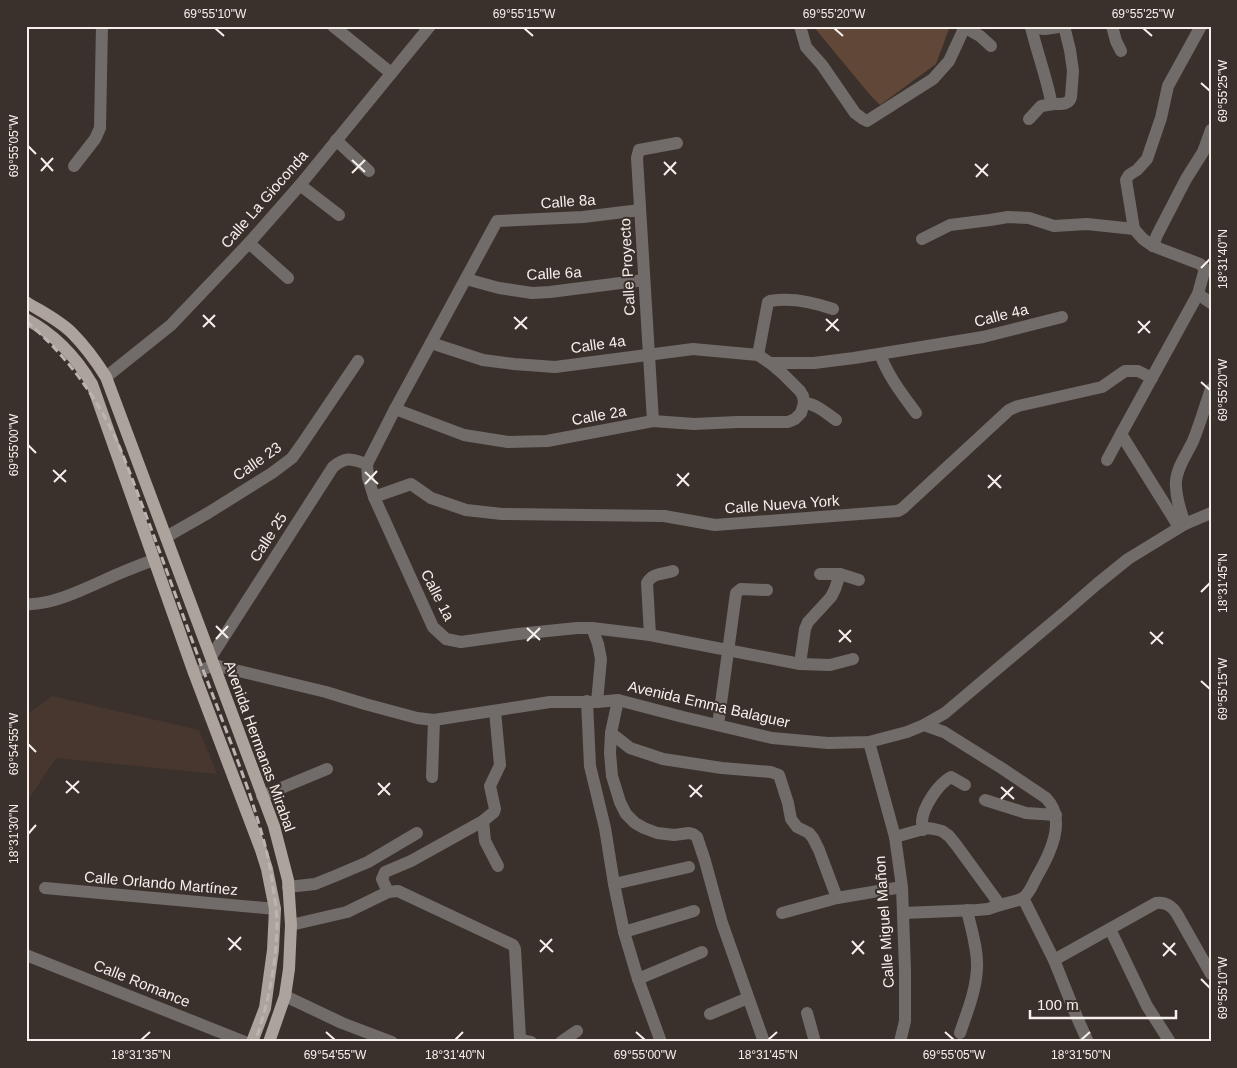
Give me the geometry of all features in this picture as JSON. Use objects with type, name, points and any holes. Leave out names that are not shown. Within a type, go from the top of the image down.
[{"type":"main road","name":"Avenida Hermanas Mirabal","points":[[26,302],[71,332],[92,355],[106,377],[274,826],[288,880],[291,925],[289,969],[285,996],[269,1042]]},
{"type":"main road","points":[[26,319],[51,335],[65,348],[92,384],[194,672],[257,837],[267,869],[275,909],[273,950],[264,1008],[252,1042]]},
{"type":"street","points":[[74,166],[95,139],[100,128],[102,26]]},
{"type":"street","points":[[333,26],[391,73]]},
{"type":"street","points":[[800,26],[806,47],[822,65],[855,113],[867,121],[933,79],[949,61],[964,27],[980,36],[991,46]]},
{"type":"street","points":[[1030,119],[1041,106],[1067,104],[1071,97],[1073,71],[1070,50],[1063,26],[1050,29],[1031,27],[1051,100],[1054,104]]},
{"type":"street","points":[[1112,26],[1121,51]]},
{"type":"street","points":[[1107,460],[1198,294],[1204,272],[1204,268],[1200,264],[1153,246],[1143,240],[1134,229],[1126,180],[1147,159],[1161,118],[1168,86],[1201,26]]},
{"type":"street","name":"Calle La Gioconda","points":[[106,377],[171,325],[249,243],[300,185],[425,28]]},
{"type":"street","points":[[1153,246],[1186,179],[1207,157],[1211,130]]},
{"type":"street","points":[[336,140],[369,171]]},
{"type":"street","name":"Calle Proyecto","points":[[653,422],[637,153],[639,150],[677,143]]},
{"type":"street","points":[[300,185],[339,215]]},
{"type":"street","name":"Calle 8a","points":[[466,279],[497,221],[583,217],[640,210]]},
{"type":"street","points":[[922,239],[950,225],[1008,217],[1029,218],[1054,226],[1087,224],[1134,229]]},
{"type":"street","points":[[249,243],[288,278]]},
{"type":"street","points":[[367,464],[466,279]]},
{"type":"street","name":"Calle 6a","points":[[466,279],[499,288],[532,293],[644,280]]},
{"type":"street","points":[[1198,294],[1211,303]]},
{"type":"street","points":[[758,355],[768,302],[790,300],[813,302],[833,309]]},
{"type":"street","name":"Calle 4a","points":[[770,363],[814,363],[880,354],[984,337],[1062,317]]},
{"type":"street","name":"Calle 4a","points":[[431,343],[483,360],[555,366],[693,349],[758,355],[770,363],[800,391],[804,403]]},
{"type":"street","points":[[880,354],[891,378],[916,413]]},
{"type":"street","name":"Calle 23","points":[[166,536],[216,508],[272,473],[292,458],[358,361]]},
{"type":"street","name":"Calle Nueva York","points":[[374,497],[411,484],[431,498],[466,510],[502,514],[664,516],[715,525],[898,511],[1008,410],[1018,406],[1102,387],[1125,372],[1138,371],[1152,378]]},
{"type":"street","points":[[1182,525],[1176,480],[1211,389]]},
{"type":"street","points":[[804,403],[822,409],[836,420]]},
{"type":"street","name":"Calle 2a","points":[[395,409],[464,435],[508,442],[547,440],[653,422],[694,424],[788,422],[795,419],[801,413],[804,403]]},
{"type":"street","points":[[1121,434],[1182,525]]},
{"type":"street","name":"Calle 25","points":[[212,661],[333,466],[341,460],[352,459],[367,464]]},
{"type":"street","name":"Calle 1a","points":[[367,464],[368,478],[374,497],[434,627],[446,639],[461,642],[518,634],[592,628],[650,635],[800,664],[830,665],[853,659]]},
{"type":"street","name":"Avenida Emma Balaguer","points":[[212,661],[417,718],[434,720],[550,702],[618,700],[772,738],[828,743],[869,742],[907,732],[945,713],[1112,572],[1182,525],[1211,513]]},
{"type":"street","points":[[26,604],[46,603],[88,588],[154,560]]},
{"type":"street","points":[[650,635],[647,583],[653,576],[673,571]]},
{"type":"street","points":[[820,574],[840,574],[859,580]]},
{"type":"street","points":[[800,664],[805,629],[808,622],[831,597],[836,589],[840,574]]},
{"type":"street","points":[[718,725],[736,593],[741,590],[767,590]]},
{"type":"street","points":[[592,628],[601,659],[592,702],[590,766],[605,828],[624,932],[638,979],[661,1042]]},
{"type":"street","points":[[194,672],[212,661]]},
{"type":"street","points":[[618,700],[611,733],[610,753],[612,776],[620,802],[626,814],[635,823],[644,828],[657,833],[674,835],[689,833],[696,837],[702,851],[722,924],[764,1042]]},
{"type":"street","points":[[388,892],[382,879],[385,872],[411,861],[483,821],[494,812],[490,786],[500,765],[495,711]]},
{"type":"street","points":[[432,777],[434,720]]},
{"type":"street","points":[[903,913],[988,909],[1023,898],[1039,873],[1049,851],[1056,824],[1055,809],[1046,798],[944,732],[924,725]]},
{"type":"street","points":[[611,733],[630,748],[664,759],[722,768],[771,772],[779,775],[791,819],[813,838],[820,850],[838,898]]},
{"type":"street","name":"Calle Miguel Mañon","points":[[869,742],[894,837],[902,887],[906,970],[905,1021],[900,1042]]},
{"type":"street","points":[[262,796],[327,769]]},
{"type":"street","points":[[923,830],[922,822],[928,803],[945,781],[950,777],[965,785]]},
{"type":"street","points":[[985,800],[1026,812],[1056,816]]},
{"type":"street","points":[[483,821],[485,841],[498,866]]},
{"type":"street","points":[[894,837],[927,828],[942,831],[949,836],[1000,905]]},
{"type":"street","points":[[288,887],[315,884],[336,876],[368,862],[417,833]]},
{"type":"street","points":[[614,884],[688,867]]},
{"type":"street","points":[[782,913],[838,898],[902,887]]},
{"type":"street","name":"Calle Orlando Martínez","points":[[45,888],[275,909]]},
{"type":"street","points":[[291,925],[347,912],[388,892],[398,890],[514,946],[520,1038],[521,1040],[531,1042]]},
{"type":"street","points":[[1023,898],[1054,960],[1088,1042]]},
{"type":"street","points":[[1054,960],[1156,903],[1162,902],[1168,904],[1178,914],[1211,974]]},
{"type":"street","points":[[960,1033],[976,982],[977,966],[975,943],[967,910]]},
{"type":"street","points":[[624,932],[694,911]]},
{"type":"street","points":[[1110,929],[1147,1006],[1170,1042]]},
{"type":"street","points":[[638,979],[702,952]]},
{"type":"street","name":"Calle Romance","points":[[26,955],[245,1042]]},
{"type":"street","points":[[285,996],[342,1023],[392,1042]]},
{"type":"street","points":[[710,1014],[748,998]]},
{"type":"street","points":[[807,1013],[816,1042]]},
{"type":"street","points":[[561,1042],[577,1031]]},
{"type":"shaded area","points":[[813,26],[950,26],[936,64],[880,105]]},
{"type":"shaded area","points":[[52,696],[199,730],[217,774],[56,758],[26,803],[26,715]]},
{"type":"railway","points":[[26,321],[53,347],[77,375],[98,406],[116,439],[249,792],[268,858],[277,920],[271,985],[255,1042]]}]
